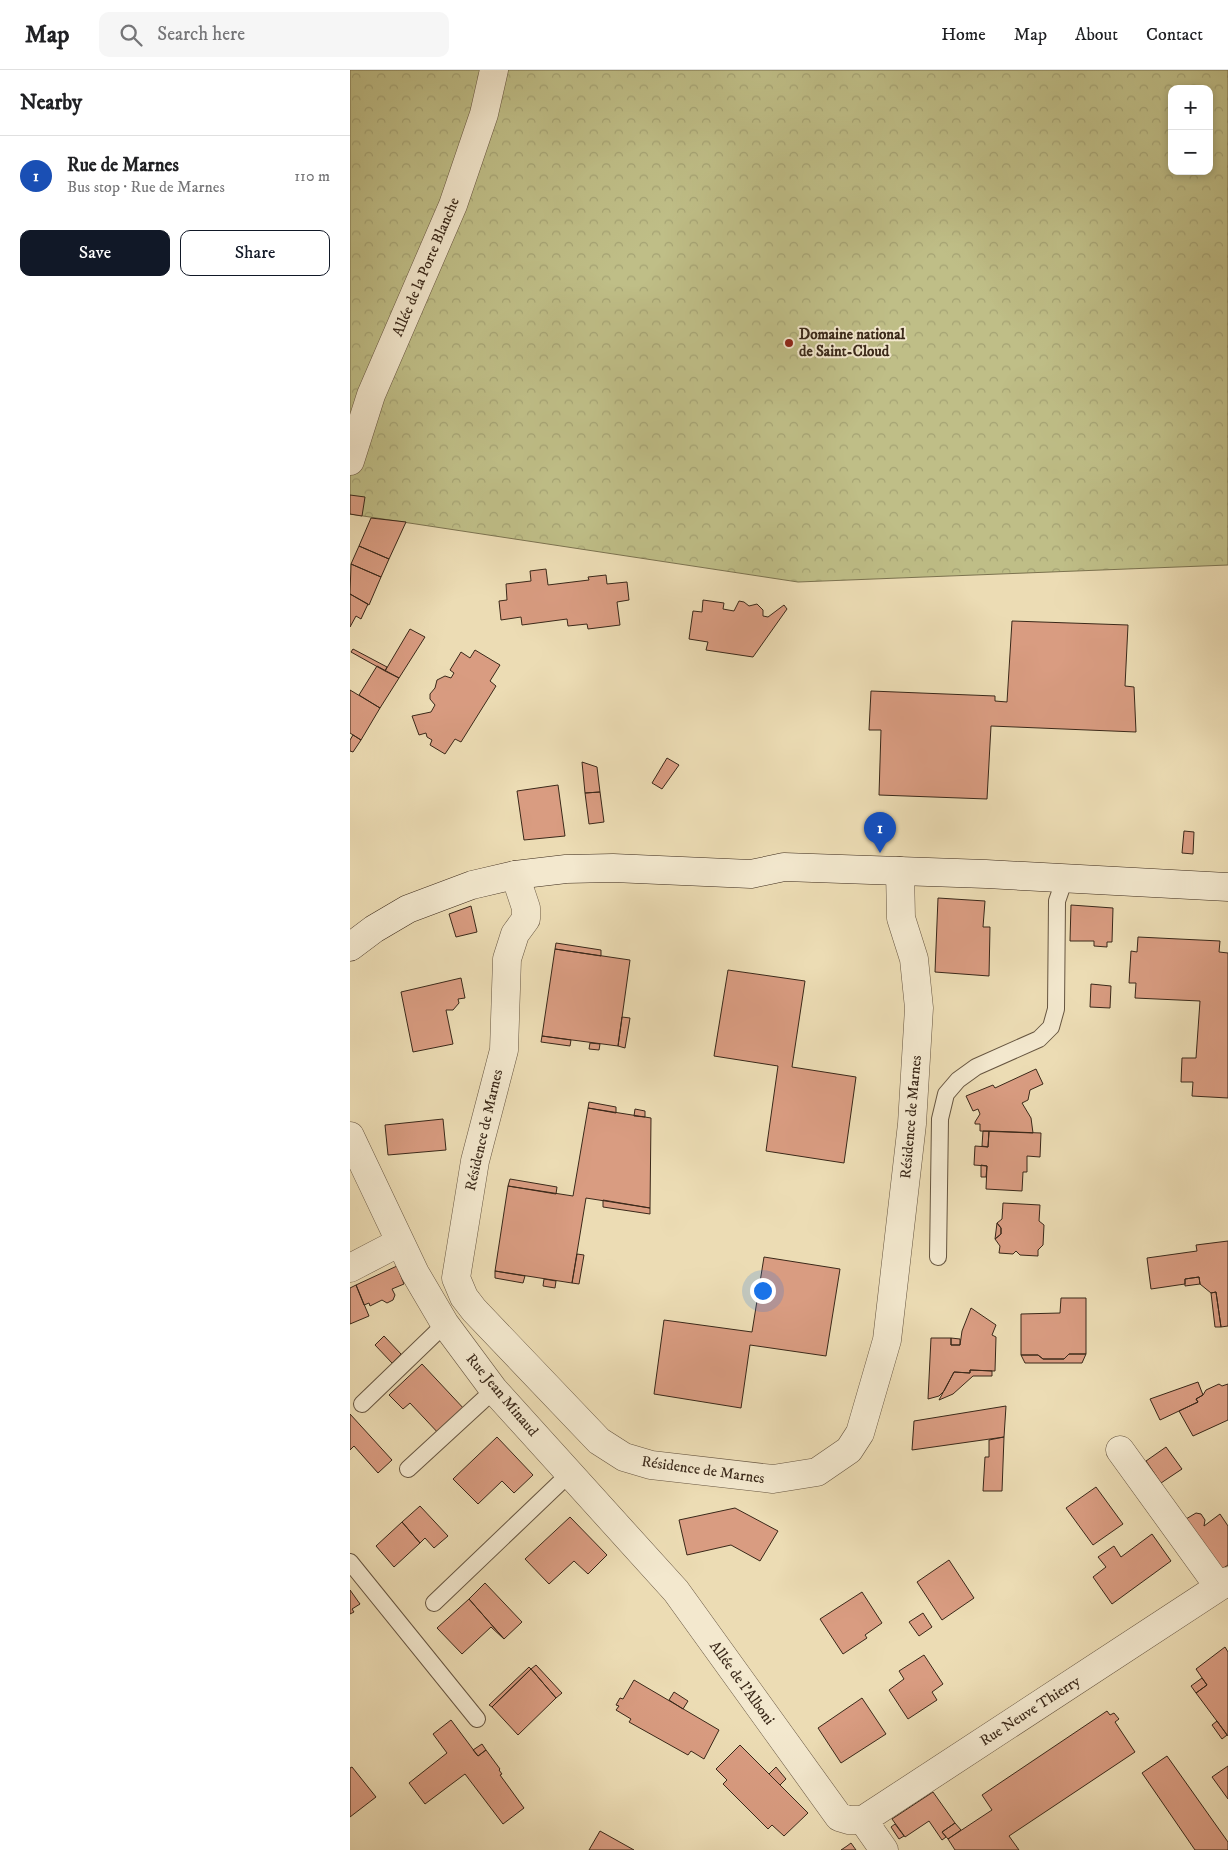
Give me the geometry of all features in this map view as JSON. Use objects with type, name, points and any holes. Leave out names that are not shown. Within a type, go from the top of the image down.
[{"type":"street","name":"Allée de la Porte Blanche","points":[[350,461],[370,395],[452,205],[484,114],[494,70]]},
{"type":"street","points":[[350,926],[399,893],[435,878],[487,863],[558,851],[613,860]]},
{"type":"street","points":[[350,947],[374,929],[408,909],[472,886],[515,875],[566,869],[613,860],[749,858],[784,867],[1065,878],[1228,887]]},
{"type":"street","name":"Résidence de Marnes","points":[[515,875],[526,908],[526,919],[515,934],[507,959],[504,1050],[474,1161],[456,1278],[464,1297],[474,1310],[599,1441],[624,1457],[651,1466],[773,1479],[817,1472],[850,1450],[860,1433],[887,1340],[912,1124],[919,1008],[914,959],[901,918],[900,871]]},
{"type":"street","name":"Rue Jean Minaud","points":[[350,1136],[400,1242],[445,1324],[494,1390],[624,1535]]},
{"type":"street","points":[[350,1268],[400,1242]]},
{"type":"street","points":[[1120,1450],[1223,1584]]},
{"type":"street","name":"Allée de l'Alboni","points":[[624,1535],[676,1591],[839,1817],[848,1820],[863,1820]]},
{"type":"street","name":"Rue Neuve Thierry","points":[[863,1820],[1223,1584]]},
{"type":"street","points":[[863,1820],[884,1850]]},
{"type":"lane","name":"Résidence de Marnes","points":[[938,1257],[940,1119],[946,1094],[958,1080],[976,1067],[1039,1039],[1051,1027],[1056,1009],[1057,900],[1065,878]]},
{"type":"lane","points":[[362,1404],[445,1324]]},
{"type":"lane","points":[[408,1469],[494,1390]]},
{"type":"lane","points":[[434,1603],[569,1474]]},
{"type":"lane","points":[[350,1562],[477,1719]]},
{"type":"green space","name":"Domaine national de Saint-Cloud","points":[[350,70],[1228,70],[1228,565],[798,582],[350,514]]},
{"type":"building","points":[[350,495],[365,497],[362,516],[350,514]]},
{"type":"building","points":[[371,518],[406,522],[389,559],[359,546]]},
{"type":"building","points":[[359,546],[389,559],[381,577],[351,564]]},
{"type":"building","points":[[351,564],[381,577],[369,605],[350,594]]},
{"type":"building","points":[[546,569],[548,585],[589,580],[588,577],[606,575],[607,584],[627,582],[629,600],[617,602],[620,625],[588,629],[587,624],[568,626],[567,619],[522,625],[521,617],[501,620],[499,601],[507,600],[506,584],[531,581],[530,571]]},
{"type":"building","points":[[350,594],[368,604],[361,619],[356,616],[350,627]]},
{"type":"building","points":[[703,600],[724,603],[723,609],[734,611],[739,601],[749,606],[757,604],[763,610],[763,616],[768,617],[784,605],[787,609],[753,657],[706,650],[708,642],[689,639],[693,611],[702,612]]},
{"type":"building","points":[[1012,621],[1128,625],[1125,686],[1134,687],[1136,732],[991,726],[987,799],[879,795],[881,730],[869,730],[871,691],[995,696],[995,701],[1007,702]]},
{"type":"building","points":[[410,629],[425,637],[399,678],[385,671]]},
{"type":"building","points":[[353,649],[387,667],[385,671],[351,652]]},
{"type":"building","points":[[475,650],[500,665],[490,681],[496,686],[461,742],[455,739],[445,754],[430,745],[432,740],[427,737],[426,733],[419,735],[412,716],[431,712],[435,705],[430,699],[430,694],[435,688],[437,680],[445,676],[451,678],[454,673],[450,670],[461,652],[470,658]]},
{"type":"building","points":[[377,666],[399,678],[380,708],[359,695]]},
{"type":"building","points":[[350,690],[380,708],[361,740],[350,733]]},
{"type":"building","points":[[353,735],[361,740],[353,752],[350,751],[350,740]]},
{"type":"building","points":[[667,758],[679,765],[662,789],[652,783]]},
{"type":"building","points":[[582,762],[597,767],[600,792],[585,793]]},
{"type":"building","points":[[558,785],[565,836],[524,840],[517,791]]},
{"type":"building","points":[[600,792],[604,822],[589,824],[585,793]]},
{"type":"building","points":[[1184,831],[1194,832],[1193,854],[1182,853]]},
{"type":"building","points":[[938,898],[985,901],[983,927],[990,927],[989,976],[935,972]]},
{"type":"building","points":[[1071,905],[1113,908],[1112,942],[1107,942],[1107,947],[1094,946],[1094,941],[1070,941]]},
{"type":"building","points":[[471,906],[477,932],[456,937],[449,914]]},
{"type":"building","points":[[1138,937],[1220,941],[1219,952],[1228,953],[1228,1098],[1192,1096],[1193,1082],[1181,1082],[1182,1058],[1196,1058],[1200,1001],[1135,998],[1136,983],[1129,983],[1131,951],[1137,952]]},
{"type":"building","points":[[556,943],[601,950],[601,956],[555,949]]},
{"type":"building","points":[[555,949],[630,960],[618,1046],[542,1036]]},
{"type":"building","points":[[728,970],[805,981],[792,1067],[856,1077],[844,1163],[766,1151],[778,1066],[714,1056]]},
{"type":"building","points":[[461,978],[465,998],[458,999],[459,1003],[453,1010],[446,1010],[453,1044],[413,1052],[401,992]]},
{"type":"building","points":[[1091,984],[1111,986],[1110,1008],[1090,1007]]},
{"type":"building","points":[[622,1017],[630,1018],[625,1048],[618,1046]]},
{"type":"building","points":[[542,1036],[571,1040],[570,1046],[541,1042]]},
{"type":"building","points":[[590,1043],[600,1044],[599,1050],[589,1049]]},
{"type":"building","points":[[1036,1069],[1043,1084],[1030,1090],[1028,1100],[1022,1103],[1031,1118],[1033,1133],[980,1131],[980,1124],[975,1124],[980,1114],[978,1109],[973,1111],[966,1096],[993,1085],[995,1088]]},
{"type":"building","points":[[589,1102],[616,1107],[616,1113],[588,1108]]},
{"type":"building","points":[[588,1108],[651,1118],[650,1208],[586,1198],[572,1283],[495,1271],[508,1186],[573,1196]]},
{"type":"building","points":[[635,1109],[645,1111],[645,1117],[634,1116]]},
{"type":"building","points":[[443,1119],[446,1150],[388,1155],[385,1125]]},
{"type":"building","points":[[983,1131],[989,1131],[988,1147],[982,1146]]},
{"type":"building","points":[[989,1131],[1041,1133],[1040,1157],[1027,1156],[1027,1172],[1023,1172],[1022,1191],[986,1189],[987,1166],[974,1165],[975,1146],[988,1147]]},
{"type":"building","points":[[981,1165],[987,1166],[986,1177],[981,1177]]},
{"type":"building","points":[[510,1179],[557,1187],[556,1194],[508,1186]]},
{"type":"building","points":[[603,1200],[650,1208],[650,1214],[603,1207]]},
{"type":"building","points":[[1003,1203],[1040,1205],[1039,1221],[1044,1225],[1043,1245],[1038,1250],[1038,1256],[1020,1255],[1016,1251],[1013,1254],[999,1253],[1000,1246],[995,1239],[1001,1234],[1001,1228],[997,1223],[1002,1219]]},
{"type":"building","points":[[997,1223],[1001,1228],[1001,1234],[995,1239]]},
{"type":"building","points":[[1228,1241],[1228,1326],[1221,1327],[1216,1292],[1211,1293],[1200,1284],[1199,1277],[1185,1279],[1185,1284],[1151,1289],[1147,1258],[1197,1251],[1196,1245]]},
{"type":"building","points":[[577,1254],[584,1255],[579,1284],[572,1283]]},
{"type":"building","points":[[764,1257],[840,1269],[826,1356],[750,1345],[741,1408],[654,1394],[664,1320],[752,1332]]},
{"type":"building","points":[[397,1266],[404,1284],[392,1289],[395,1295],[393,1300],[387,1303],[382,1300],[370,1306],[369,1303],[364,1305],[356,1285]]},
{"type":"building","points":[[495,1271],[525,1276],[523,1283],[495,1278]]},
{"type":"building","points":[[1199,1277],[1200,1284],[1185,1286],[1185,1279]]},
{"type":"building","points":[[544,1279],[556,1281],[555,1288],[543,1286]]},
{"type":"building","points":[[356,1285],[369,1316],[350,1324],[350,1288]]},
{"type":"building","points":[[1216,1292],[1221,1327],[1215,1327],[1211,1293]]},
{"type":"building","points":[[1061,1298],[1086,1298],[1086,1354],[1069,1354],[1064,1359],[1043,1359],[1038,1355],[1021,1355],[1021,1314],[1060,1313]]},
{"type":"building","points":[[971,1308],[996,1325],[992,1335],[996,1337],[995,1371],[970,1370],[970,1373],[954,1372],[944,1391],[939,1396],[928,1399],[931,1338],[951,1338],[951,1345],[960,1345],[962,1331]]},
{"type":"building","points":[[384,1336],[401,1354],[392,1363],[375,1345]]},
{"type":"building","points":[[951,1338],[960,1339],[960,1345],[951,1345]]},
{"type":"building","points":[[1069,1354],[1086,1354],[1082,1363],[1025,1363],[1021,1355],[1038,1355],[1043,1359],[1064,1359]]},
{"type":"building","points":[[422,1364],[466,1411],[441,1436],[410,1403],[403,1409],[389,1395]]},
{"type":"building","points":[[970,1370],[992,1371],[992,1376],[973,1376],[953,1394],[939,1400],[954,1372],[970,1373]]},
{"type":"building","points":[[1198,1382],[1203,1395],[1196,1399],[1198,1402],[1160,1420],[1150,1399]]},
{"type":"building","points":[[1219,1384],[1222,1386],[1228,1384],[1228,1420],[1193,1436],[1179,1411],[1198,1402],[1196,1399],[1203,1395],[1206,1390]]},
{"type":"building","points":[[1006,1406],[1004,1437],[912,1450],[914,1421]]},
{"type":"building","points":[[350,1414],[392,1460],[378,1473],[354,1446],[350,1450]]},
{"type":"building","points":[[497,1437],[533,1475],[514,1493],[502,1481],[478,1504],[453,1479]]},
{"type":"building","points":[[1004,1437],[1002,1491],[983,1491],[985,1457],[989,1457],[989,1440]]},
{"type":"building","points":[[1166,1447],[1182,1469],[1161,1483],[1146,1461]]},
{"type":"building","points":[[1096,1487],[1123,1524],[1093,1545],[1066,1508]]},
{"type":"building","points":[[420,1506],[448,1536],[434,1548],[425,1538],[420,1543],[402,1522]]},
{"type":"building","points":[[735,1508],[778,1531],[760,1561],[731,1545],[687,1555],[679,1520]]},
{"type":"building","points":[[1196,1513],[1201,1514],[1205,1520],[1204,1526],[1220,1514],[1228,1526],[1228,1565],[1222,1569],[1186,1519]]},
{"type":"building","points":[[570,1517],[607,1555],[588,1574],[574,1561],[549,1584],[525,1559]]},
{"type":"building","points":[[402,1522],[420,1543],[394,1567],[376,1546]]},
{"type":"building","points":[[1152,1534],[1171,1561],[1112,1604],[1093,1577],[1106,1567],[1098,1557],[1114,1546],[1121,1557]]},
{"type":"building","points":[[949,1560],[974,1598],[942,1620],[917,1582]]},
{"type":"building","points":[[485,1583],[522,1622],[504,1639],[469,1599]]},
{"type":"building","points":[[350,1590],[360,1604],[352,1609],[354,1612],[350,1614]]},
{"type":"building","points":[[862,1592],[882,1623],[865,1635],[867,1638],[843,1654],[820,1619]]},
{"type":"building","points":[[469,1599],[504,1639],[491,1627],[462,1654],[437,1628]]},
{"type":"building","points":[[923,1613],[932,1627],[919,1636],[909,1622]]},
{"type":"building","points":[[1225,1647],[1228,1652],[1228,1736],[1196,1693],[1207,1685],[1196,1669]]},
{"type":"building","points":[[924,1655],[943,1684],[932,1692],[937,1700],[908,1719],[889,1690],[904,1679],[899,1671]]},
{"type":"building","points":[[536,1665],[562,1693],[556,1698],[531,1669]]},
{"type":"building","points":[[529,1667],[531,1669],[492,1707],[489,1705]]},
{"type":"building","points":[[531,1669],[556,1698],[518,1735],[492,1707]]},
{"type":"building","points":[[1202,1678],[1207,1685],[1196,1693],[1191,1686]]},
{"type":"building","points":[[634,1680],[719,1730],[704,1759],[691,1751],[688,1755],[629,1722],[631,1719],[616,1710],[619,1706],[616,1705],[620,1698],[623,1699]]},
{"type":"building","points":[[674,1692],[688,1701],[683,1709],[669,1700]]},
{"type":"building","points":[[862,1698],[886,1734],[841,1763],[818,1728]]},
{"type":"building","points":[[1107,1711],[1110,1715],[1114,1713],[1119,1719],[1115,1722],[1135,1752],[1009,1836],[1019,1850],[955,1850],[948,1839],[992,1810],[982,1795]]},
{"type":"building","points":[[451,1720],[478,1756],[486,1750],[500,1769],[502,1774],[500,1775],[524,1808],[503,1824],[465,1774],[425,1804],[409,1783],[447,1753],[433,1734]]},
{"type":"building","points":[[1217,1721],[1227,1735],[1222,1739],[1212,1725]]},
{"type":"building","points":[[482,1744],[486,1750],[478,1756],[473,1750]]},
{"type":"building","points":[[740,1745],[808,1813],[784,1836],[772,1825],[768,1829],[723,1784],[727,1780],[716,1769]]},
{"type":"building","points":[[1167,1756],[1228,1842],[1228,1850],[1195,1850],[1142,1773]]},
{"type":"building","points":[[1228,1766],[1228,1799],[1212,1777]]},
{"type":"building","points":[[352,1767],[376,1797],[350,1817],[350,1768]]},
{"type":"building","points":[[776,1767],[786,1779],[780,1785],[769,1774]]},
{"type":"building","points":[[933,1792],[955,1823],[942,1832],[946,1837],[942,1840],[929,1821],[905,1837],[892,1819]]},
{"type":"building","points":[[955,1823],[961,1830],[948,1839],[942,1832]]},
{"type":"building","points":[[895,1824],[904,1836],[899,1839],[891,1827]]},
{"type":"building","points":[[600,1831],[634,1850],[589,1850]]},
{"type":"building","points":[[851,1843],[856,1850],[841,1850],[847,1846]]},
{"type":"place","name":"Domaine national de Saint-Cloud","points":[[789,343]]},
{"type":"place","name":"Rue de Marnes","points":[[880,853]]}]
